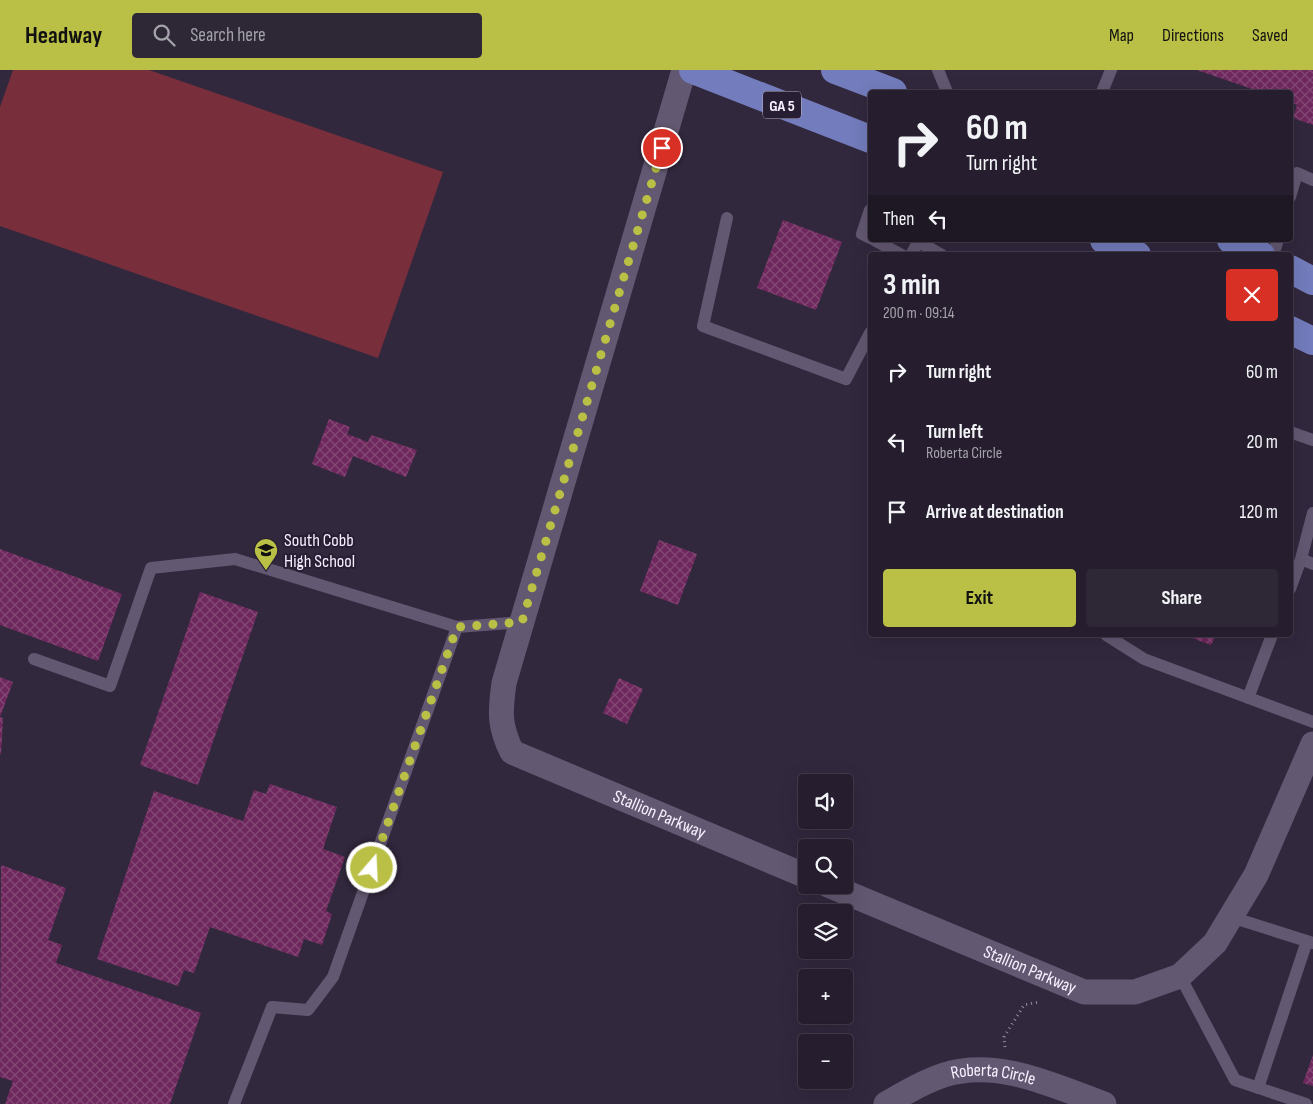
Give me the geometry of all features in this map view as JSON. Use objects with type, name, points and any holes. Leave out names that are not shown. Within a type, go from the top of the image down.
[{"type":"main road","name":"GA 5","points":[[694,70],[868,138]]},
{"type":"main road","points":[[835,70],[888,90]]},
{"type":"main road","points":[[1108,242],[1130,252]]},
{"type":"main road","points":[[1236,242],[1256,252]]},
{"type":"main road","points":[[1293,271],[1313,281]]},
{"type":"main road","points":[[1293,331],[1313,341]]},
{"type":"street","points":[[522,622],[684,70]]},
{"type":"street","name":"Stallion Parkway","points":[[522,622],[504,683],[500,716],[504,736],[512,752],[798,873]]},
{"type":"street","name":"Stallion Parkway","points":[[850,894],[1084,992],[1134,992],[1180,976],[1215,943],[1256,875],[1313,744]]},
{"type":"street","name":"Roberta Circle","points":[[886,1104],[915,1086],[946,1074],[1001,1070],[1104,1104]]},
{"type":"lane","points":[[938,70],[946,90]]},
{"type":"lane","points":[[1103,90],[1111,70]]},
{"type":"lane","points":[[1293,172],[1313,180]]},
{"type":"lane","points":[[868,216],[862,234],[868,237]]},
{"type":"lane","points":[[727,218],[703,326],[846,378],[868,337]]},
{"type":"lane","points":[[878,242],[896,252]]},
{"type":"lane","points":[[921,242],[937,252]]},
{"type":"lane","points":[[1293,433],[1313,440]]},
{"type":"lane","points":[[1293,584],[1307,562],[1313,513]]},
{"type":"lane","points":[[34,659],[110,686],[150,568],[235,559],[457,627],[522,622]]},
{"type":"lane","points":[[234,1104],[272,1007],[308,1010],[334,977],[457,627]]},
{"type":"lane","points":[[1109,637],[1144,659],[1313,722]]},
{"type":"lane","points":[[1248,698],[1271,637]]},
{"type":"lane","points":[[1231,917],[1310,942],[1258,1088]]},
{"type":"lane","points":[[1180,976],[1235,1080],[1306,1104]]},
{"type":"path","points":[[1016,1074],[1005,1048],[1004,1037],[1013,1020],[1024,1005],[1050,1000],[1070,986]]},
{"type":"shaded area","points":[[13,70],[149,70],[443,172],[378,358],[0,226],[0,107]]},
{"type":"building","points":[[1197,70],[1313,70],[1313,125],[1293,118],[1297,105],[1293,103],[1293,90],[1255,90]]},
{"type":"building","points":[[783,220],[842,242],[816,310],[757,288]]},
{"type":"building","points":[[329,419],[350,427],[347,434],[368,442],[371,435],[417,450],[406,477],[353,456],[345,477],[312,464]]},
{"type":"building","points":[[659,540],[697,554],[678,605],[640,591]]},
{"type":"building","points":[[0,549],[122,594],[98,661],[0,625]]},
{"type":"building","points":[[200,592],[258,612],[198,785],[140,765]]},
{"type":"building","points":[[1189,637],[1215,637],[1211,645]]},
{"type":"building","points":[[0,677],[13,682],[0,717]]},
{"type":"building","points":[[619,678],[643,689],[627,724],[603,713]]},
{"type":"building","points":[[0,717],[3,718],[1,754],[0,754]]},
{"type":"building","points":[[270,784],[337,807],[323,849],[345,857],[326,911],[332,914],[322,945],[304,939],[298,957],[210,927],[194,973],[184,970],[178,986],[97,959],[154,791],[243,821],[254,790],[266,794]]},
{"type":"building","points":[[1,865],[66,888],[48,940],[62,945],[56,963],[201,1013],[170,1104],[5,1104],[13,1081],[0,1077]]},
{"type":"building","points":[[1313,1055],[1313,1086],[1303,1083]]},
{"type":"place","name":"South Cobb High School","points":[[266,571]]},
{"type":"route","points":[[372,868],[457,627],[522,622],[662,148]]}]
